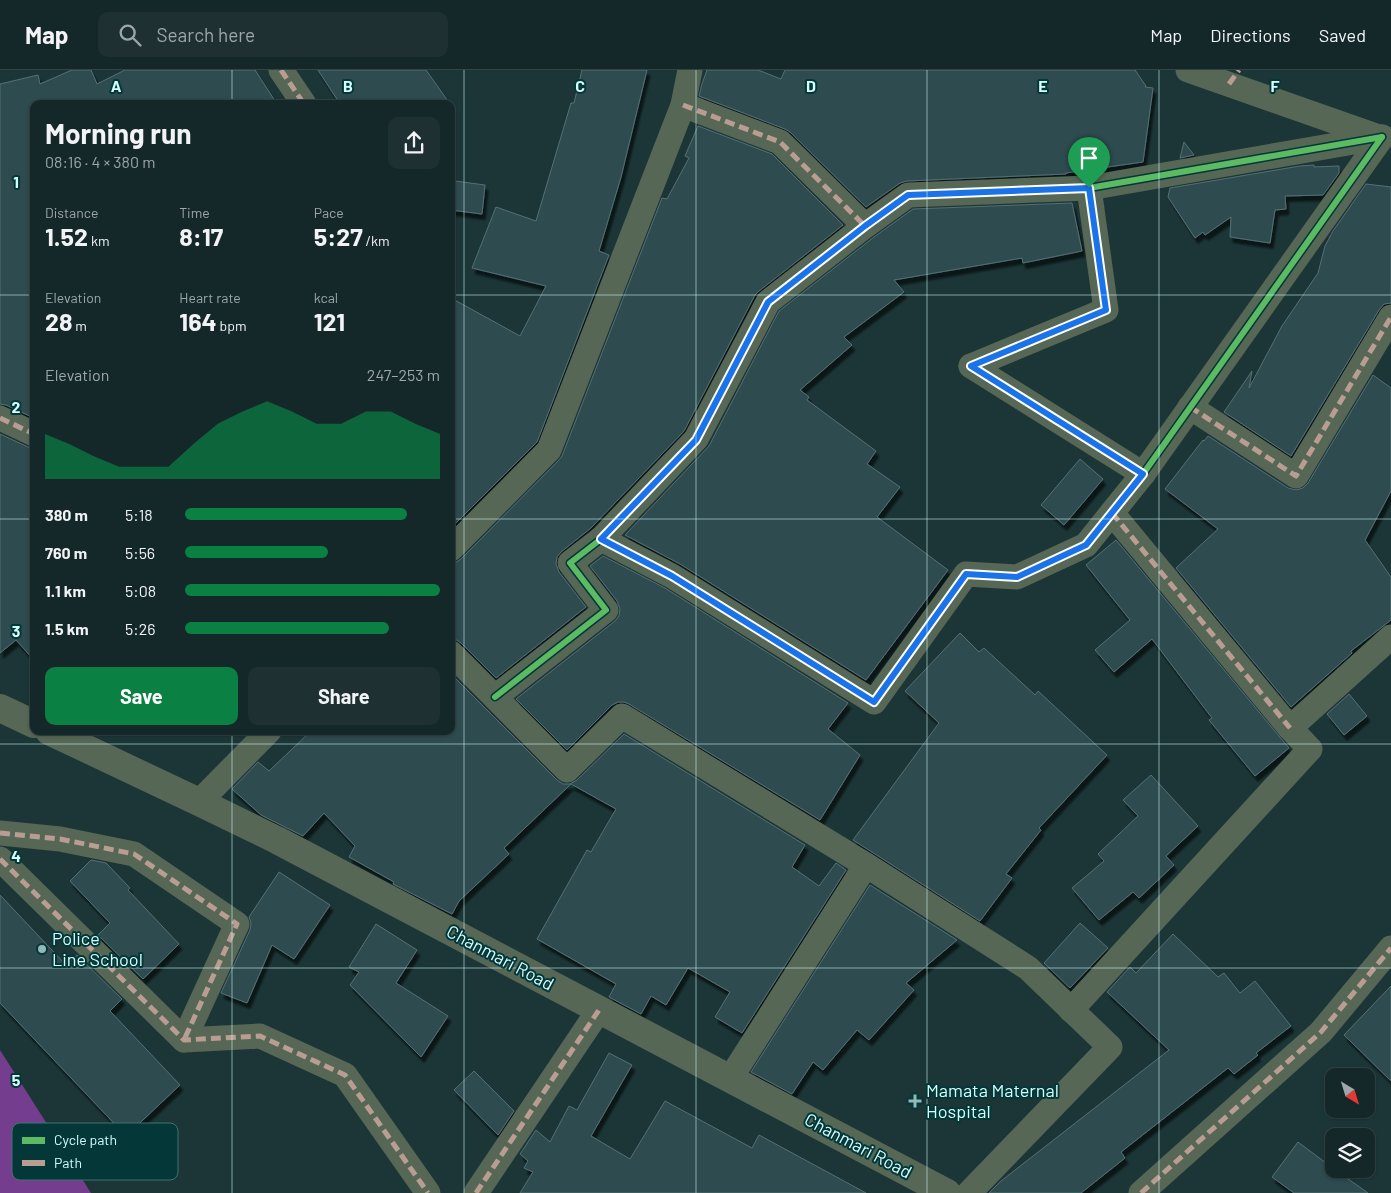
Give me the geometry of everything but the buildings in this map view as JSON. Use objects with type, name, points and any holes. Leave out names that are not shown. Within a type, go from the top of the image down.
[{"type":"street","points":[[281,70],[301,100]]},
{"type":"street","points":[[455,545],[549,450],[683,105],[690,70]]},
{"type":"street","points":[[1188,70],[1234,77],[1386,140]]},
{"type":"street","points":[[683,105],[780,142],[865,226]]},
{"type":"street","points":[[495,697],[606,610],[570,563],[601,539],[696,440],[768,302],[908,195],[1089,188],[1386,140]]},
{"type":"street","points":[[601,539],[672,576],[874,702],[966,574],[1017,577],[1086,545],[1143,474],[1386,140]]},
{"type":"street","points":[[1089,188],[1106,310],[971,366],[1143,474]]},
{"type":"street","points":[[1190,407],[1296,476],[1391,316]]},
{"type":"street","points":[[0,418],[30,432]]},
{"type":"street","points":[[1071,1010],[1310,749],[1290,728],[1112,513]]},
{"type":"street","points":[[1290,728],[1391,637]]},
{"type":"street","points":[[455,657],[568,770],[622,716],[866,864],[1028,968],[1110,1047],[969,1193]]},
{"type":"street","points":[[0,708],[30,722]]},
{"type":"street","name":"Chanmari Road","points":[[57,735],[277,840],[947,1193]]},
{"type":"street","points":[[199,802],[265,735]]},
{"type":"street","points":[[0,833],[60,839],[134,854],[237,924],[184,1040]]},
{"type":"street","points":[[0,859],[184,1040],[260,1036],[345,1075],[428,1193]]},
{"type":"street","points":[[730,1078],[866,864]]},
{"type":"street","points":[[1141,1193],[1321,1032],[1391,948]]},
{"type":"street","points":[[476,1193],[599,1010]]},
{"type":"shaded area","points":[[0,1050],[46,1123],[12,1123],[12,1180],[83,1180],[91,1193],[0,1193]]},
{"type":"marked path","points":[[281,70],[301,100]]},
{"type":"marked path","points":[[1229,84],[1239,70]]},
{"type":"marked path","points":[[683,105],[780,142],[865,226]]},
{"type":"marked path","points":[[971,366],[1106,310],[1089,188]]},
{"type":"marked path","points":[[1190,407],[1296,476],[1391,317]]},
{"type":"marked path","points":[[971,366],[1143,474]]},
{"type":"marked path","points":[[0,418],[30,432]]},
{"type":"marked path","points":[[1112,513],[1290,728]]},
{"type":"marked path","points":[[0,833],[60,839],[134,854],[237,924],[184,1040]]},
{"type":"marked path","points":[[0,859],[184,1040],[260,1036],[345,1075],[428,1193]]},
{"type":"marked path","points":[[1141,1193],[1321,1032],[1391,948]]},
{"type":"marked path","points":[[476,1193],[599,1010]]},
{"type":"cycle path","points":[[601,539],[672,576],[874,702],[966,574],[1017,577],[1086,545],[1143,474],[1382,137]]},
{"type":"cycle path","points":[[495,697],[606,610],[570,563],[601,539],[696,439],[768,302],[908,195],[1089,188],[1382,137]]},
{"type":"place","name":"Police Line School","points":[[42,949]]},
{"type":"place","name":"Mamata Maternal Hospital","points":[[915,1101]]},
{"type":"route","points":[[1089,188],[1106,310],[971,366],[1143,474],[1086,545],[1017,577],[966,574],[874,702],[672,576],[601,539],[696,440],[768,302],[908,195],[1089,188]]}]
